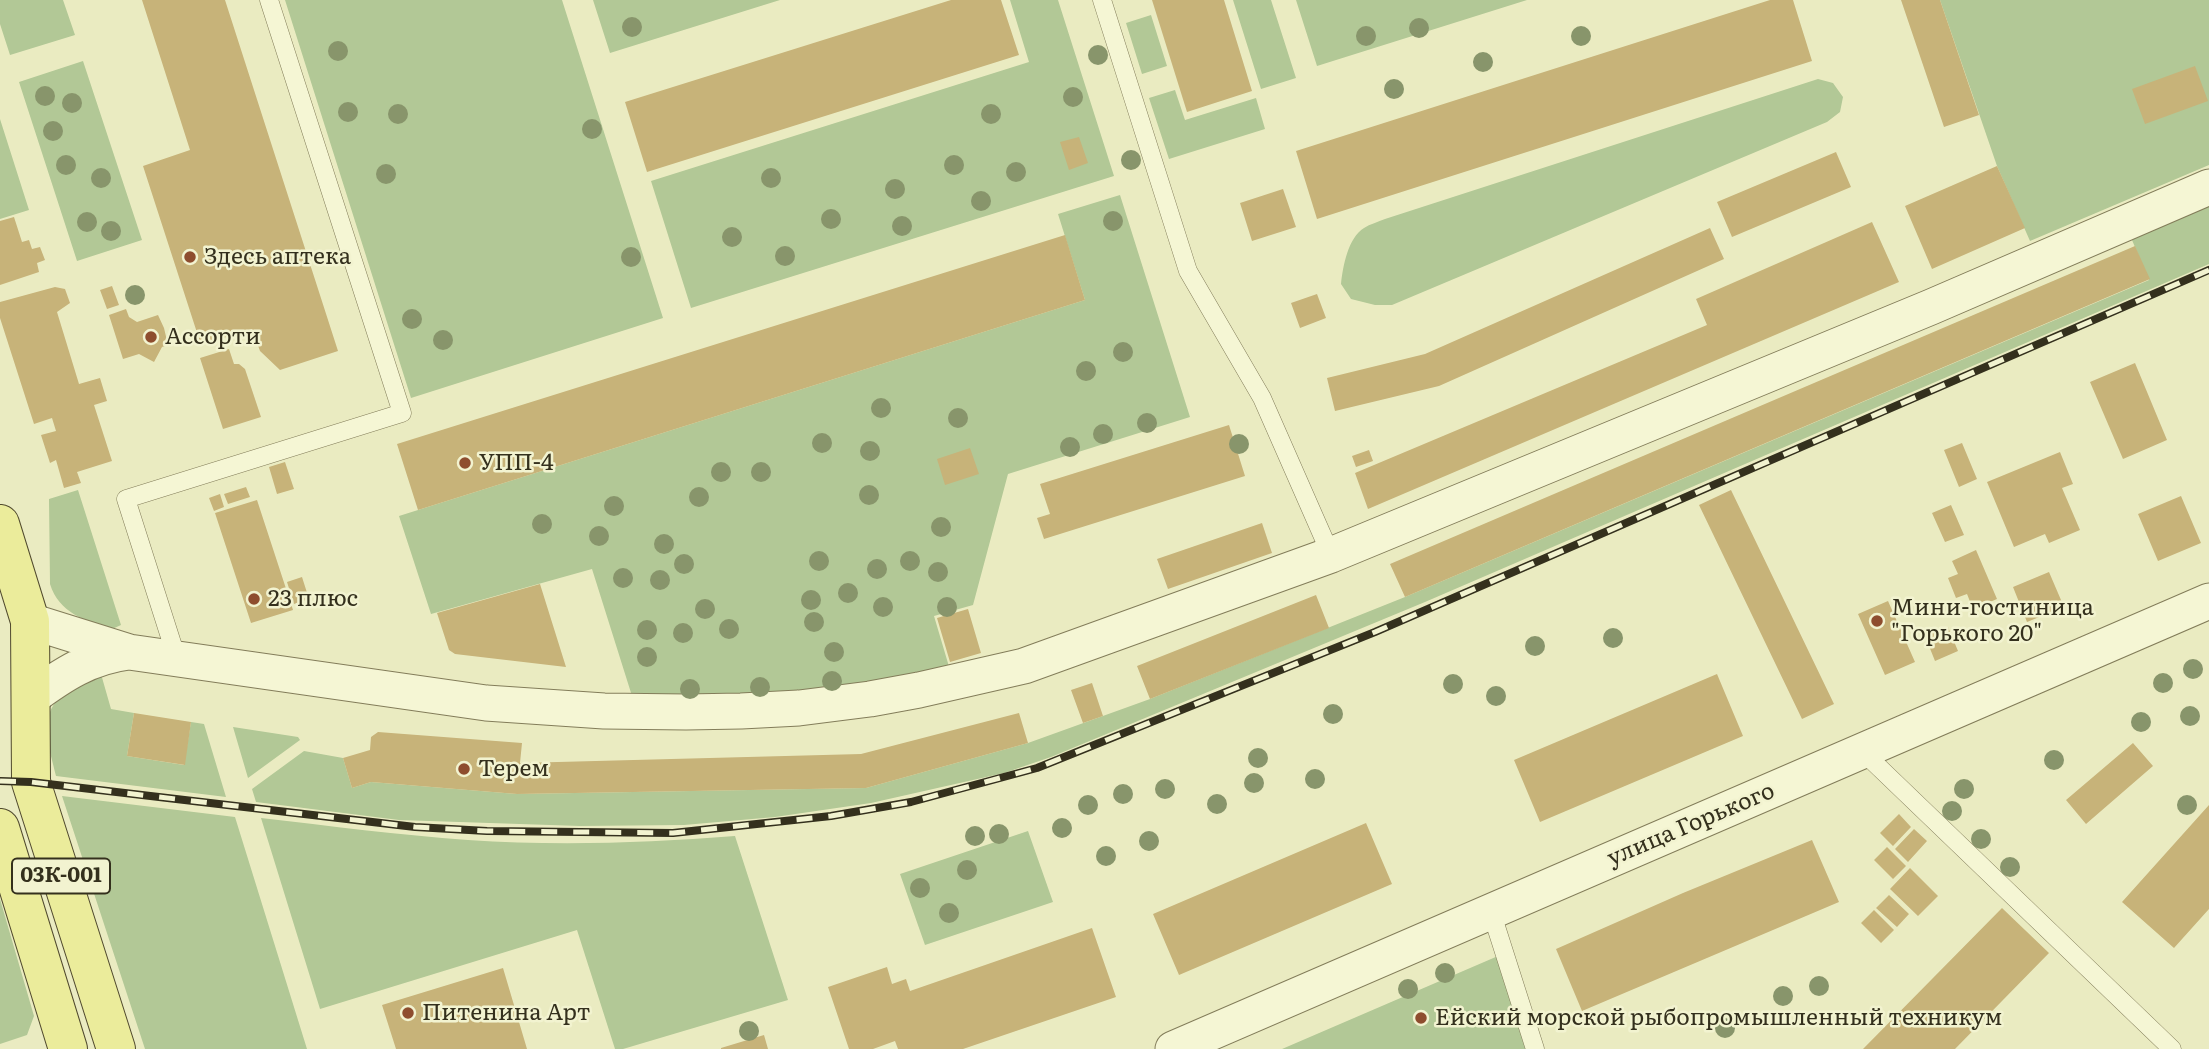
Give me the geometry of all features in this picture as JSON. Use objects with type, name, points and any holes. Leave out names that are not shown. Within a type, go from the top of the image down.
[{"type":"main road","name":"03К-001","points":[[0,524],[31,698],[31,782],[116,1049]]},
{"type":"main road","name":"03К-001","points":[[0,828],[68,1049]]},
{"type":"street","points":[[15,616],[129,652],[498,704],[685,712],[799,708],[870,699],[1024,666],[1331,555],[1931,307],[2209,187]]},
{"type":"street","name":"улица Горького","points":[[1173,1049],[2209,601]]},
{"type":"street","points":[[31,698],[85,663],[103,656],[129,652]]},
{"type":"lane","points":[[177,659],[126,499],[402,413],[269,0]]},
{"type":"lane","points":[[1102,0],[1188,271],[1262,398],[1331,555]]},
{"type":"lane","points":[[1862,751],[2172,1049]]},
{"type":"lane","points":[[1491,911],[1535,1049]]},
{"type":"green space","points":[[0,0],[63,0],[75,35],[10,55],[0,24]]},
{"type":"green space","points":[[285,0],[562,0],[663,318],[411,398]]},
{"type":"green space","points":[[593,0],[780,0],[610,53]]},
{"type":"green space","points":[[1010,0],[1058,0],[1114,176],[691,308],[651,181],[1029,62]]},
{"type":"green space","points":[[1233,0],[1271,0],[1296,78],[1261,89]]},
{"type":"green space","points":[[1296,0],[1527,0],[1317,66]]},
{"type":"green space","points":[[1940,0],[2209,0],[2209,165],[2030,241],[1997,166]]},
{"type":"green space","points":[[1151,15],[1167,66],[1142,74],[1126,23]]},
{"type":"green space","points":[[83,61],[142,240],[77,261],[19,82]]},
{"type":"green space","points":[[1818,79],[1833,83],[1843,97],[1840,112],[1827,122],[1392,305],[1375,305],[1351,299],[1341,284],[1350,245],[1358,233],[1371,224]]},
{"type":"green space","points":[[1175,90],[1185,120],[1256,98],[1265,129],[1169,159],[1149,98]]},
{"type":"green space","points":[[0,119],[29,210],[0,219]]},
{"type":"green space","points":[[1120,195],[1190,417],[1008,474],[973,605],[934,616],[950,670],[803,692],[632,696],[592,569],[431,614],[399,516],[1085,300],[1058,214]]},
{"type":"green space","points":[[2209,198],[2209,264],[1425,602],[1051,757],[1004,773],[871,803],[775,817],[684,825],[580,826],[399,820],[256,802],[252,789],[304,751],[343,758],[352,788],[371,782],[517,794],[866,788],[1028,743],[1150,699],[1405,597],[2149,280],[2129,233]]},
{"type":"green space","points":[[78,490],[121,625],[110,630],[82,619],[66,609],[50,584],[49,499]]},
{"type":"green space","points":[[101,674],[111,709],[134,713],[127,756],[184,765],[191,722],[204,724],[226,797],[56,776],[47,734],[49,714],[65,692]]},
{"type":"green space","points":[[233,727],[298,737],[300,740],[248,778]]},
{"type":"green space","points":[[62,796],[235,817],[307,1049],[145,1049]]},
{"type":"green space","points":[[261,818],[416,836],[501,842],[602,843],[735,836],[788,1000],[623,1049],[615,1049],[577,930],[320,1009]]},
{"type":"green space","points":[[1028,831],[1053,902],[925,945],[900,874]]},
{"type":"green space","points":[[0,899],[34,1016],[27,1035],[0,1044]]},
{"type":"green space","name":"Ейский морской рыбопромышленный техникум","points":[[1498,956],[1527,1049],[1282,1049]]},
{"type":"building","points":[[142,0],[225,0],[338,351],[280,370],[260,351],[252,329],[201,345],[143,166],[190,150]]},
{"type":"building","points":[[951,0],[1001,0],[1019,55],[647,172],[625,102]]},
{"type":"building","points":[[1152,0],[1224,0],[1252,91],[1187,112]]},
{"type":"building","points":[[1770,0],[1793,0],[1812,61],[1317,219],[1296,151]]},
{"type":"building","points":[[1901,0],[1940,0],[1979,115],[1944,127]]},
{"type":"building","points":[[2195,66],[2208,101],[2145,124],[2132,89]]},
{"type":"building","points":[[1079,137],[1088,163],[1069,170],[1060,142]]},
{"type":"building","points":[[1836,152],[1851,187],[1732,237],[1717,202]]},
{"type":"building","points":[[1997,166],[2025,228],[1932,269],[1905,206]]},
{"type":"building","points":[[1283,189],[1296,227],[1252,241],[1240,203]]},
{"type":"building","points":[[14,217],[22,242],[29,240],[32,249],[40,247],[45,260],[37,263],[39,272],[0,285],[0,221]]},
{"type":"building","points":[[1872,222],[1899,282],[1368,509],[1355,473],[1707,325],[1696,299]]},
{"type":"building","points":[[1710,228],[1724,259],[1439,386],[1335,411],[1327,378],[1425,354]]},
{"type":"building","points":[[1065,235],[1085,300],[418,510],[397,444]]},
{"type":"building","points":[[2135,246],[2150,279],[1405,597],[1390,564]]},
{"type":"building","points":[[112,286],[119,305],[107,309],[100,290]]},
{"type":"building","points":[[55,287],[65,289],[70,303],[57,312],[79,384],[100,378],[107,401],[94,405],[112,461],[77,472],[81,483],[64,488],[56,460],[50,463],[41,435],[56,431],[52,418],[34,424],[0,318],[0,302]]},
{"type":"building","points":[[1317,294],[1326,318],[1300,328],[1291,303]]},
{"type":"building","points":[[126,309],[129,317],[137,322],[158,315],[168,345],[162,347],[154,362],[139,354],[123,359],[109,315]]},
{"type":"building","points":[[229,349],[234,364],[245,369],[261,417],[223,429],[200,358]]},
{"type":"building","points":[[2135,363],[2167,440],[2123,459],[2090,382]]},
{"type":"building","points":[[1229,425],[1245,476],[1044,539],[1037,518],[1050,514],[1040,484]]},
{"type":"building","points":[[1962,443],[1977,479],[1959,487],[1944,450]]},
{"type":"building","points":[[970,448],[979,474],[945,485],[937,459]]},
{"type":"building","points":[[1369,450],[1373,461],[1356,467],[1352,456]]},
{"type":"building","points":[[2060,452],[2073,484],[2062,488],[2080,530],[2049,543],[2045,534],[2014,547],[1987,482]]},
{"type":"building","points":[[285,462],[294,489],[277,494],[269,467]]},
{"type":"building","points":[[246,487],[250,497],[228,504],[224,494]]},
{"type":"building","points":[[1731,490],[1834,704],[1802,719],[1699,505]]},
{"type":"building","points":[[220,494],[224,507],[214,511],[209,498]]},
{"type":"building","points":[[2181,496],[2201,543],[2158,561],[2138,514]]},
{"type":"building","points":[[257,500],[293,610],[251,623],[215,513]]},
{"type":"building","points":[[1951,505],[1964,535],[1945,542],[1932,513]]},
{"type":"building","points":[[1262,523],[1272,553],[1168,589],[1157,559]]},
{"type":"building","points":[[1976,550],[1997,599],[1973,609],[1967,594],[1956,598],[1948,578],[1958,574],[1952,561]]},
{"type":"building","points":[[2049,572],[2064,607],[2027,622],[2013,587]]},
{"type":"building","points":[[302,577],[309,599],[294,604],[287,582]]},
{"type":"building","points":[[540,584],[566,667],[455,654],[449,650],[437,613]]},
{"type":"building","points":[[1316,595],[1329,628],[1150,699],[1137,666]]},
{"type":"building","points":[[1888,601],[1915,662],[1885,675],[1858,614]]},
{"type":"building","points":[[968,609],[981,653],[950,662],[937,618]]},
{"type":"building","points":[[1948,627],[1958,651],[1935,661],[1925,636]]},
{"type":"building","points":[[1717,674],[1743,736],[1540,822],[1514,760]]},
{"type":"building","points":[[1092,683],[1103,716],[1083,723],[1071,690]]},
{"type":"building","points":[[134,713],[191,722],[185,765],[127,756]]},
{"type":"building","points":[[1019,713],[1028,743],[866,788],[517,794],[371,782],[352,788],[343,758],[370,750],[371,737],[378,732],[522,743],[520,763],[861,754]]},
{"type":"building","points":[[2133,743],[2153,766],[2086,824],[2066,800]]},
{"type":"building","points":[[2209,805],[2209,909],[2174,948],[2122,902]]},
{"type":"building","points":[[1899,814],[1911,827],[1893,846],[1880,833]]},
{"type":"building","points":[[1366,823],[1392,884],[1179,975],[1153,914]]},
{"type":"building","points":[[1914,829],[1927,841],[1908,862],[1895,849]]},
{"type":"building","points":[[1812,840],[1839,902],[1582,1011],[1556,949]]},
{"type":"building","points":[[1887,847],[1906,866],[1893,879],[1874,860]]},
{"type":"building","points":[[1910,868],[1938,896],[1918,916],[1890,889]]},
{"type":"building","points":[[1889,895],[1909,914],[1897,927],[1876,908]]},
{"type":"building","points":[[2002,908],[2049,953],[1955,1049],[1863,1049]]},
{"type":"building","points":[[1874,910],[1894,930],[1881,943],[1861,923]]},
{"type":"building","points":[[1092,928],[1116,997],[963,1049],[898,1049],[895,1041],[873,1049],[849,1049],[828,987],[887,967],[892,984],[906,979],[910,991]]},
{"type":"building","points":[[503,968],[527,1049],[396,1049],[382,1005]]},
{"type":"building","points":[[764,1035],[768,1049],[721,1049],[721,1048]]},
{"type":"railway","points":[[0,781],[31,782],[415,827],[487,831],[673,833],[831,816],[911,802],[1037,768],[1375,632],[2209,270]]},
{"type":"place","name":"Здесь аптека","points":[[190,257]]},
{"type":"place","name":"Ассорти","points":[[151,337]]},
{"type":"place","name":"УПП-4","points":[[465,463]]},
{"type":"place","name":"23 плюс","points":[[254,599]]},
{"type":"place","name":"Мини-гостиница \"Горького 20\"","points":[[1877,621]]},
{"type":"place","name":"Терем","points":[[464,769]]},
{"type":"place","name":"Питенина Арт","points":[[408,1013]]},
{"type":"place","name":"Ейский морской рыбопромышленный техникум","points":[[1421,1018]]}]
